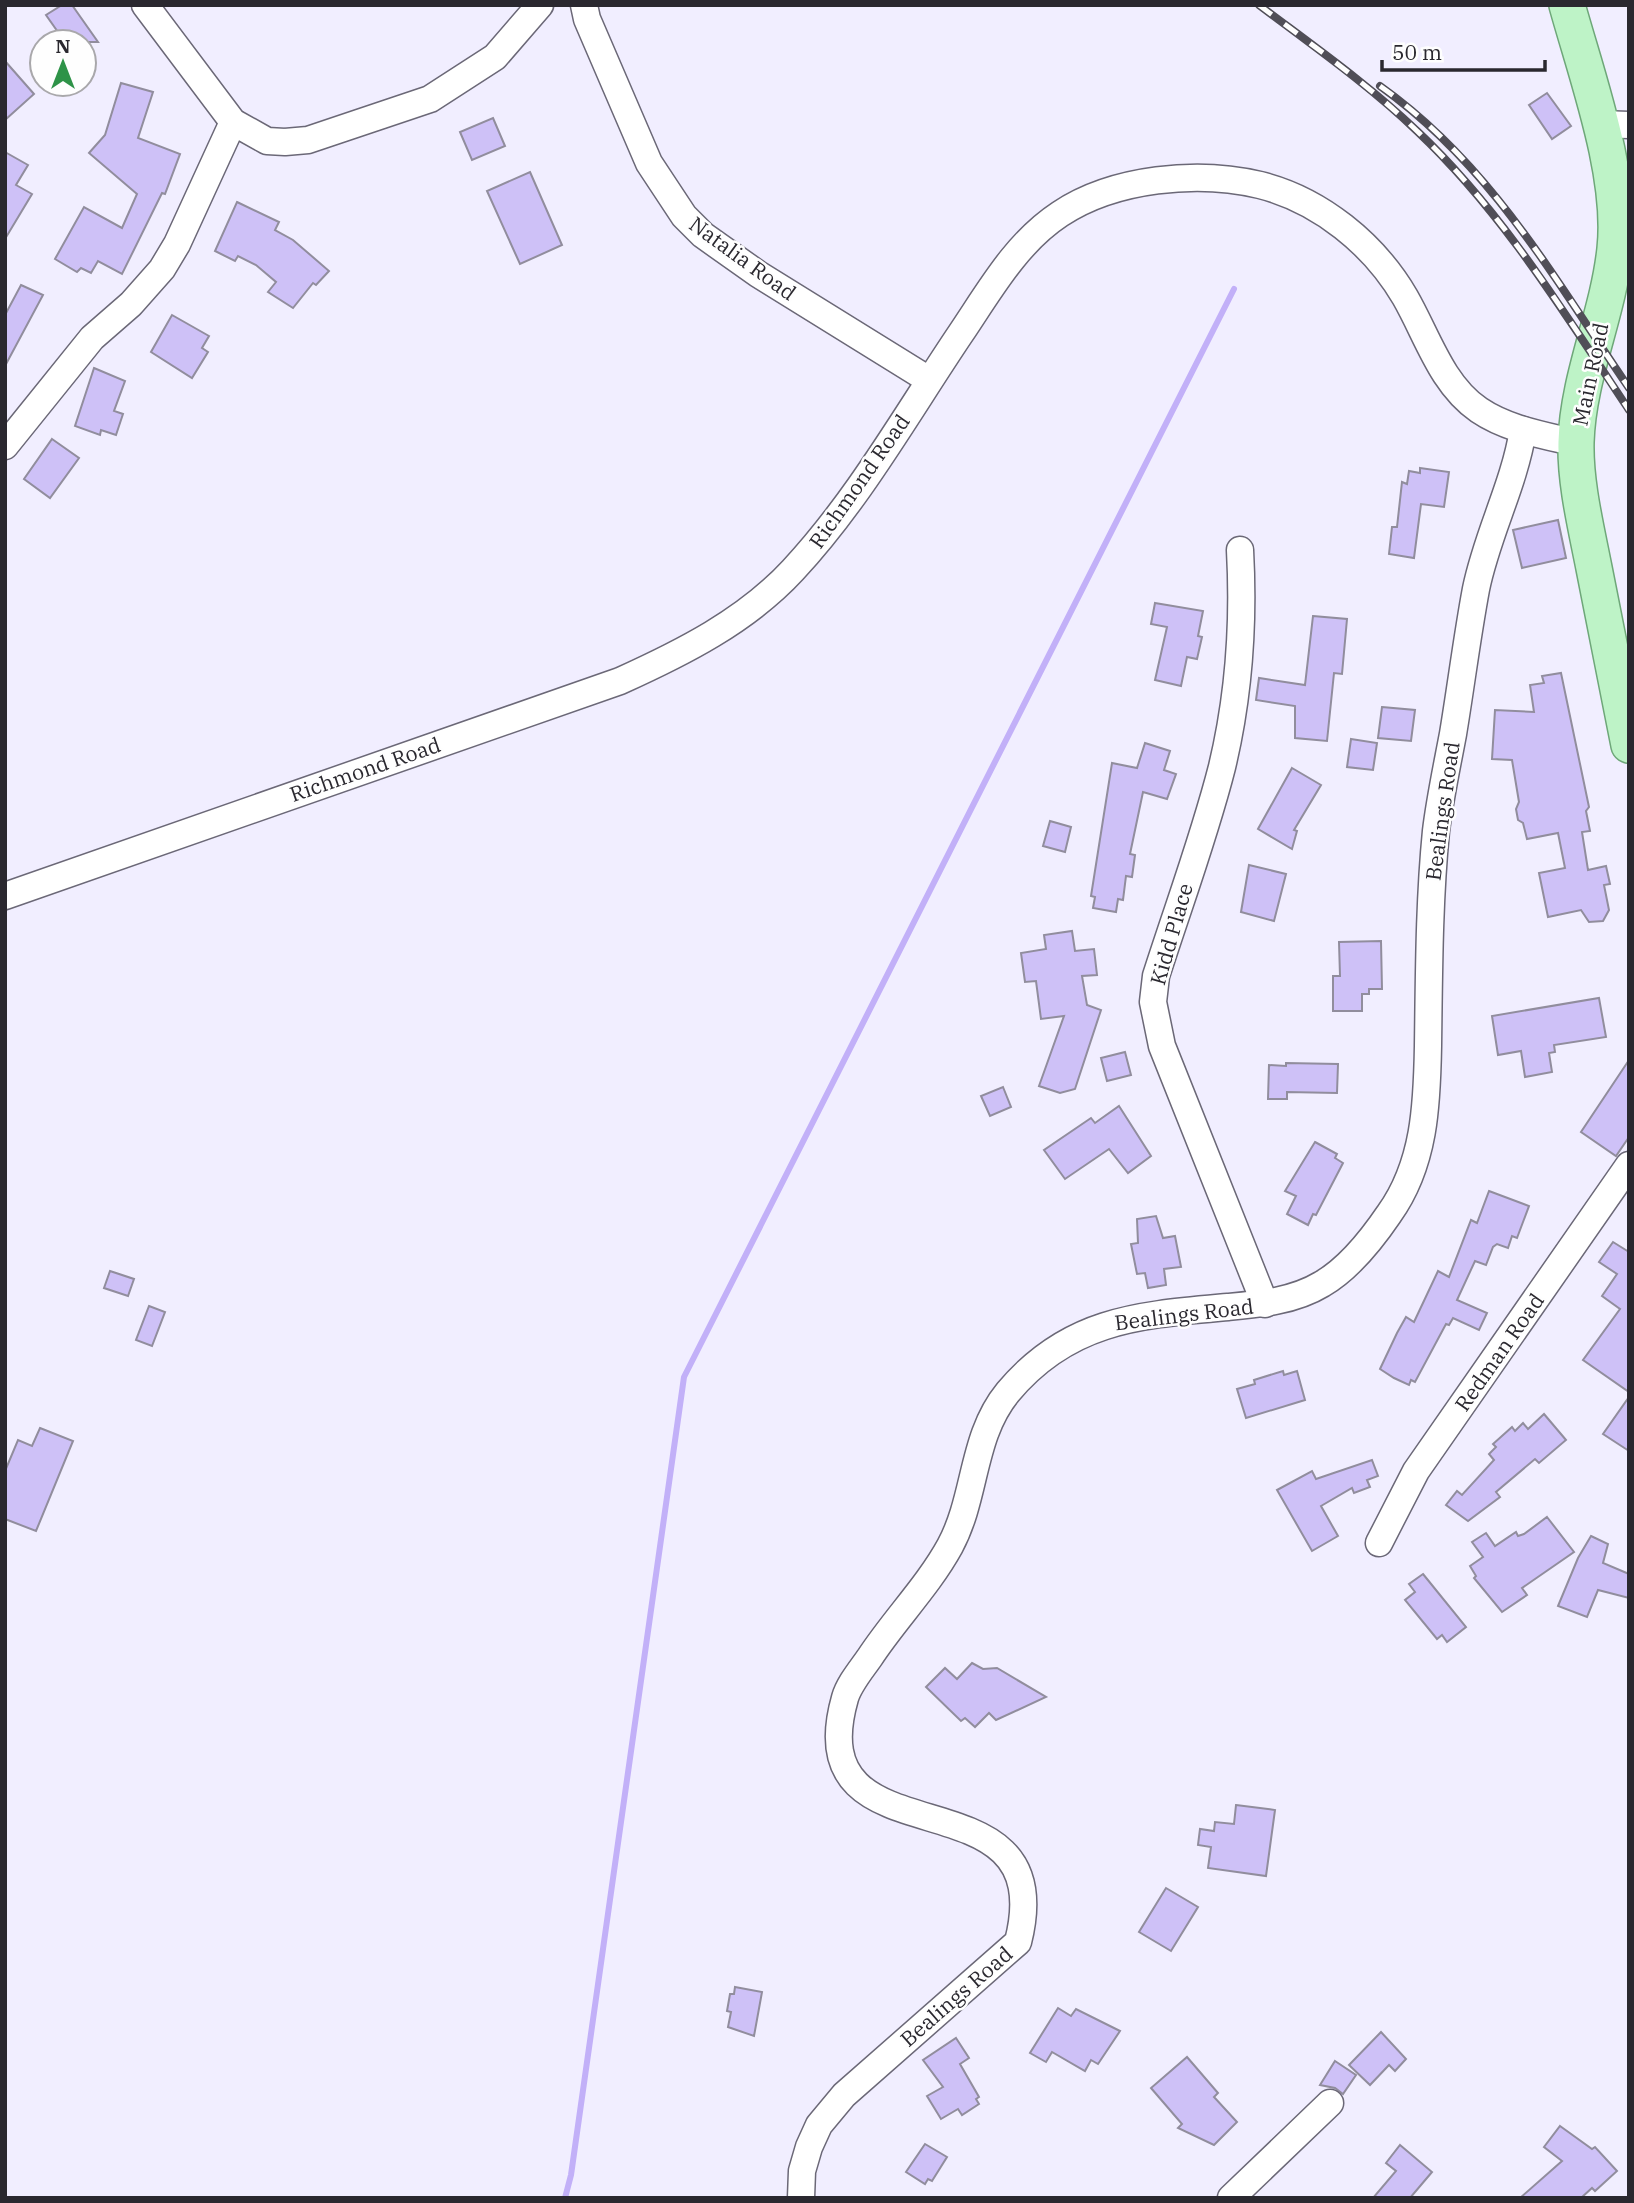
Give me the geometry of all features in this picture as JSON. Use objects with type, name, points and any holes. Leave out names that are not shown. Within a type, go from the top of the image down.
[{"type":"main road","name":"Main Road","points":[[1567,5],[1615,124],[1612,190],[1615,249],[1605,309],[1584,385],[1576,443],[1584,517],[1629,745]]},
{"type":"street","points":[[145,5],[233,122],[267,141],[285,142],[307,140],[430,99],[495,57],[540,5]]},
{"type":"street","name":"Natalia Road","points":[[584,5],[587,19],[649,163],[684,216],[703,235],[758,274],[929,380]]},
{"type":"street","points":[[5,446],[92,338],[131,304],[162,269],[177,244],[233,122]]},
{"type":"street","name":"Richmond Road","points":[[5,896],[608,685],[672,658],[716,633],[790,573],[850,501],[1011,258],[1060,213],[1120,188],[1158,181],[1214,179],[1260,185],[1304,202],[1340,224],[1377,257],[1404,296],[1452,383],[1478,410],[1522,430],[1576,443]]},
{"type":"street","name":"Bealings Road","points":[[801,2198],[802,2171],[809,2147],[828,2115],[844,2095],[1018,1942],[1024,1899],[1020,1874],[1011,1858],[991,1841],[958,1826],[881,1801],[857,1788],[844,1768],[839,1746],[846,1693],[952,1543],[965,1508],[984,1430],[1006,1395],[1036,1362],[1069,1339],[1106,1324],[1150,1314],[1265,1304],[1318,1287],[1337,1274],[1392,1211],[1416,1159],[1424,1128],[1427,1092],[1431,908],[1437,827],[1481,567],[1495,519],[1515,471],[1522,430]]},
{"type":"street","name":"Kidd Place","points":[[1240,550],[1243,607],[1229,731],[1221,769],[1156,976],[1153,1002],[1162,1046],[1265,1304]]},
{"type":"street","name":"Redman Road","points":[[1379,1543],[1416,1471],[1629,1165]]},
{"type":"street","points":[[1231,2198],[1330,2103]]},
{"type":"building","points":[[62,5],[72,5],[88,28],[55,28],[46,15]]},
{"type":"building","points":[[5,61],[28,87],[30,98],[5,120]]},
{"type":"building","points":[[121,83],[153,92],[138,138],[180,154],[165,194],[162,193],[122,274],[98,261],[91,273],[81,268],[77,272],[55,259],[84,207],[122,228],[137,194],[89,153],[105,135]]},
{"type":"building","points":[[1547,93],[1571,126],[1552,139],[1529,105]]},
{"type":"building","points":[[493,118],[505,146],[472,160],[460,132]]},
{"type":"building","points":[[5,152],[28,165],[16,185],[32,194],[5,239]]},
{"type":"building","points":[[530,172],[562,245],[520,264],[487,191]]},
{"type":"building","points":[[237,202],[279,222],[275,230],[293,240],[329,271],[316,285],[313,283],[293,308],[268,292],[276,282],[256,265],[238,256],[235,261],[215,251]]},
{"type":"building","points":[[21,285],[43,295],[5,366],[5,315]]},
{"type":"building","points":[[172,315],[209,336],[202,348],[208,352],[192,378],[151,352]]},
{"type":"building","points":[[94,368],[125,381],[114,411],[123,414],[116,435],[101,430],[100,435],[75,426]]},
{"type":"building","points":[[52,439],[79,458],[50,498],[24,479]]},
{"type":"building","points":[[1420,468],[1449,472],[1444,507],[1421,504],[1414,558],[1389,554],[1392,527],[1397,527],[1402,482],[1407,484],[1409,471],[1420,473]]},
{"type":"building","points":[[1558,520],[1566,558],[1522,568],[1513,530]]},
{"type":"building","points":[[1155,603],[1203,611],[1198,636],[1202,637],[1197,659],[1187,657],[1181,686],[1155,680],[1167,627],[1151,624]]},
{"type":"building","points":[[1313,616],[1347,619],[1342,674],[1334,673],[1327,741],[1295,738],[1295,706],[1256,700],[1259,678],[1305,685]]},
{"type":"building","points":[[1561,673],[1589,807],[1586,811],[1590,831],[1582,832],[1588,870],[1606,866],[1610,884],[1604,885],[1609,910],[1603,921],[1589,922],[1581,910],[1548,917],[1539,873],[1565,868],[1558,833],[1527,839],[1523,823],[1518,820],[1516,809],[1519,802],[1512,760],[1492,759],[1495,710],[1534,712],[1530,685],[1544,683],[1542,676]]},
{"type":"building","points":[[1382,707],[1415,710],[1411,741],[1378,738]]},
{"type":"building","points":[[1351,739],[1377,743],[1373,770],[1347,767]]},
{"type":"building","points":[[1145,743],[1170,751],[1164,770],[1176,774],[1167,799],[1143,792],[1130,854],[1135,855],[1132,877],[1126,876],[1123,900],[1118,899],[1116,912],[1093,908],[1095,897],[1091,896],[1112,763],[1137,768]]},
{"type":"building","points":[[1292,768],[1321,785],[1294,830],[1297,831],[1292,849],[1258,829]]},
{"type":"building","points":[[1050,821],[1071,827],[1065,852],[1043,846]]},
{"type":"building","points":[[1249,865],[1286,874],[1274,921],[1241,912]]},
{"type":"building","points":[[1072,931],[1075,951],[1094,949],[1097,975],[1082,976],[1087,1005],[1101,1010],[1075,1089],[1060,1093],[1039,1086],[1064,1016],[1041,1019],[1036,981],[1025,982],[1021,953],[1046,949],[1044,935]]},
{"type":"building","points":[[1381,941],[1382,989],[1369,989],[1369,994],[1362,994],[1362,1011],[1333,1011],[1333,976],[1340,976],[1339,942]]},
{"type":"building","points":[[1599,998],[1606,1037],[1554,1045],[1555,1052],[1549,1053],[1552,1072],[1525,1077],[1521,1051],[1498,1055],[1492,1016]]},
{"type":"building","points":[[1125,1052],[1131,1075],[1107,1081],[1101,1058]]},
{"type":"building","points":[[1629,1060],[1629,1137],[1616,1156],[1581,1132]]},
{"type":"building","points":[[1286,1063],[1338,1064],[1337,1093],[1287,1092],[1287,1099],[1268,1099],[1269,1065],[1286,1066]]},
{"type":"building","points":[[1003,1087],[1011,1107],[990,1116],[981,1096]]},
{"type":"building","points":[[1119,1106],[1151,1156],[1128,1173],[1109,1149],[1065,1179],[1044,1150],[1091,1118],[1095,1123]]},
{"type":"building","points":[[1315,1142],[1337,1154],[1335,1158],[1343,1163],[1308,1225],[1287,1214],[1296,1196],[1285,1191]]},
{"type":"building","points":[[1489,1191],[1529,1206],[1517,1238],[1512,1236],[1508,1248],[1497,1244],[1493,1247],[1486,1265],[1475,1261],[1457,1300],[1487,1313],[1479,1330],[1453,1318],[1449,1325],[1446,1324],[1415,1382],[1411,1380],[1409,1385],[1380,1369],[1406,1317],[1414,1322],[1438,1271],[1449,1277],[1471,1220],[1477,1223]]},
{"type":"building","points":[[1156,1216],[1163,1238],[1175,1236],[1181,1267],[1164,1269],[1166,1285],[1148,1288],[1145,1273],[1137,1274],[1131,1244],[1138,1243],[1137,1219]]},
{"type":"building","points":[[1613,1242],[1629,1252],[1629,1392],[1583,1360],[1620,1309],[1602,1296],[1617,1274],[1599,1262]]},
{"type":"building","points":[[110,1271],[134,1279],[128,1296],[104,1288]]},
{"type":"building","points":[[149,1306],[165,1312],[152,1346],[136,1340]]},
{"type":"building","points":[[1283,1371],[1284,1375],[1297,1371],[1305,1400],[1246,1418],[1237,1389],[1255,1384],[1254,1380]]},
{"type":"building","points":[[1629,1397],[1629,1451],[1603,1434]]},
{"type":"building","points":[[1544,1414],[1566,1440],[1539,1463],[1535,1459],[1496,1492],[1500,1497],[1468,1521],[1446,1505],[1457,1491],[1462,1495],[1494,1460],[1489,1454],[1496,1447],[1493,1444],[1512,1427],[1515,1431],[1523,1423],[1528,1429]]},
{"type":"building","points":[[40,1428],[73,1441],[36,1531],[5,1519],[5,1471],[18,1440],[32,1446]]},
{"type":"building","points":[[1372,1460],[1378,1476],[1367,1480],[1370,1487],[1354,1493],[1352,1488],[1321,1506],[1338,1536],[1312,1551],[1277,1490],[1312,1471],[1316,1479]]},
{"type":"building","points":[[1547,1517],[1574,1552],[1522,1588],[1527,1595],[1502,1612],[1474,1578],[1476,1576],[1470,1566],[1483,1557],[1472,1542],[1486,1533],[1495,1546],[1516,1532],[1518,1536],[1524,1534]]},
{"type":"building","points":[[1591,1536],[1608,1544],[1603,1563],[1629,1574],[1629,1598],[1598,1590],[1587,1617],[1558,1606],[1578,1558]]},
{"type":"building","points":[[1423,1574],[1466,1627],[1447,1642],[1442,1635],[1437,1639],[1405,1600],[1415,1592],[1409,1584]]},
{"type":"building","points":[[972,1663],[983,1669],[997,1668],[1046,1697],[996,1720],[989,1713],[975,1727],[965,1718],[961,1721],[926,1687],[945,1668],[957,1679]]},
{"type":"building","points":[[1236,1805],[1275,1810],[1266,1876],[1208,1868],[1211,1847],[1198,1845],[1200,1829],[1214,1831],[1215,1822],[1234,1824]]},
{"type":"building","points":[[1166,1888],[1198,1907],[1171,1951],[1139,1932]]},
{"type":"building","points":[[735,1987],[762,1992],[754,2036],[728,2027],[731,2012],[727,2011],[730,1994],[734,1994]]},
{"type":"building","points":[[1058,2008],[1071,2016],[1076,2009],[1120,2031],[1098,2064],[1091,2060],[1085,2071],[1052,2052],[1046,2062],[1030,2053]]},
{"type":"building","points":[[1381,2032],[1406,2059],[1395,2071],[1389,2065],[1370,2085],[1349,2065]]},
{"type":"building","points":[[956,2038],[969,2058],[960,2064],[979,2097],[976,2099],[979,2104],[962,2115],[958,2109],[941,2119],[927,2096],[943,2087],[923,2060]]},
{"type":"building","points":[[1187,2057],[1218,2093],[1214,2097],[1237,2122],[1214,2145],[1178,2128],[1182,2124],[1151,2088]]},
{"type":"building","points":[[1335,2061],[1356,2075],[1343,2094],[1335,2088],[1320,2085]]},
{"type":"building","points":[[1560,2126],[1592,2149],[1595,2147],[1617,2171],[1595,2191],[1592,2188],[1581,2198],[1520,2198],[1562,2161],[1544,2147]]},
{"type":"building","points":[[925,2144],[947,2157],[932,2181],[928,2179],[925,2184],[906,2172]]},
{"type":"building","points":[[1400,2145],[1432,2172],[1410,2198],[1373,2198],[1396,2171],[1386,2163]]},
{"type":"waterway","points":[[565,2198],[571,2175],[684,1377],[1234,289]]},
{"type":"railway","points":[[1259,5],[1380,98],[1448,162],[1531,264],[1629,410]]},
{"type":"railway","points":[[1380,86],[1419,117],[1488,187],[1547,265],[1629,388]]}]
